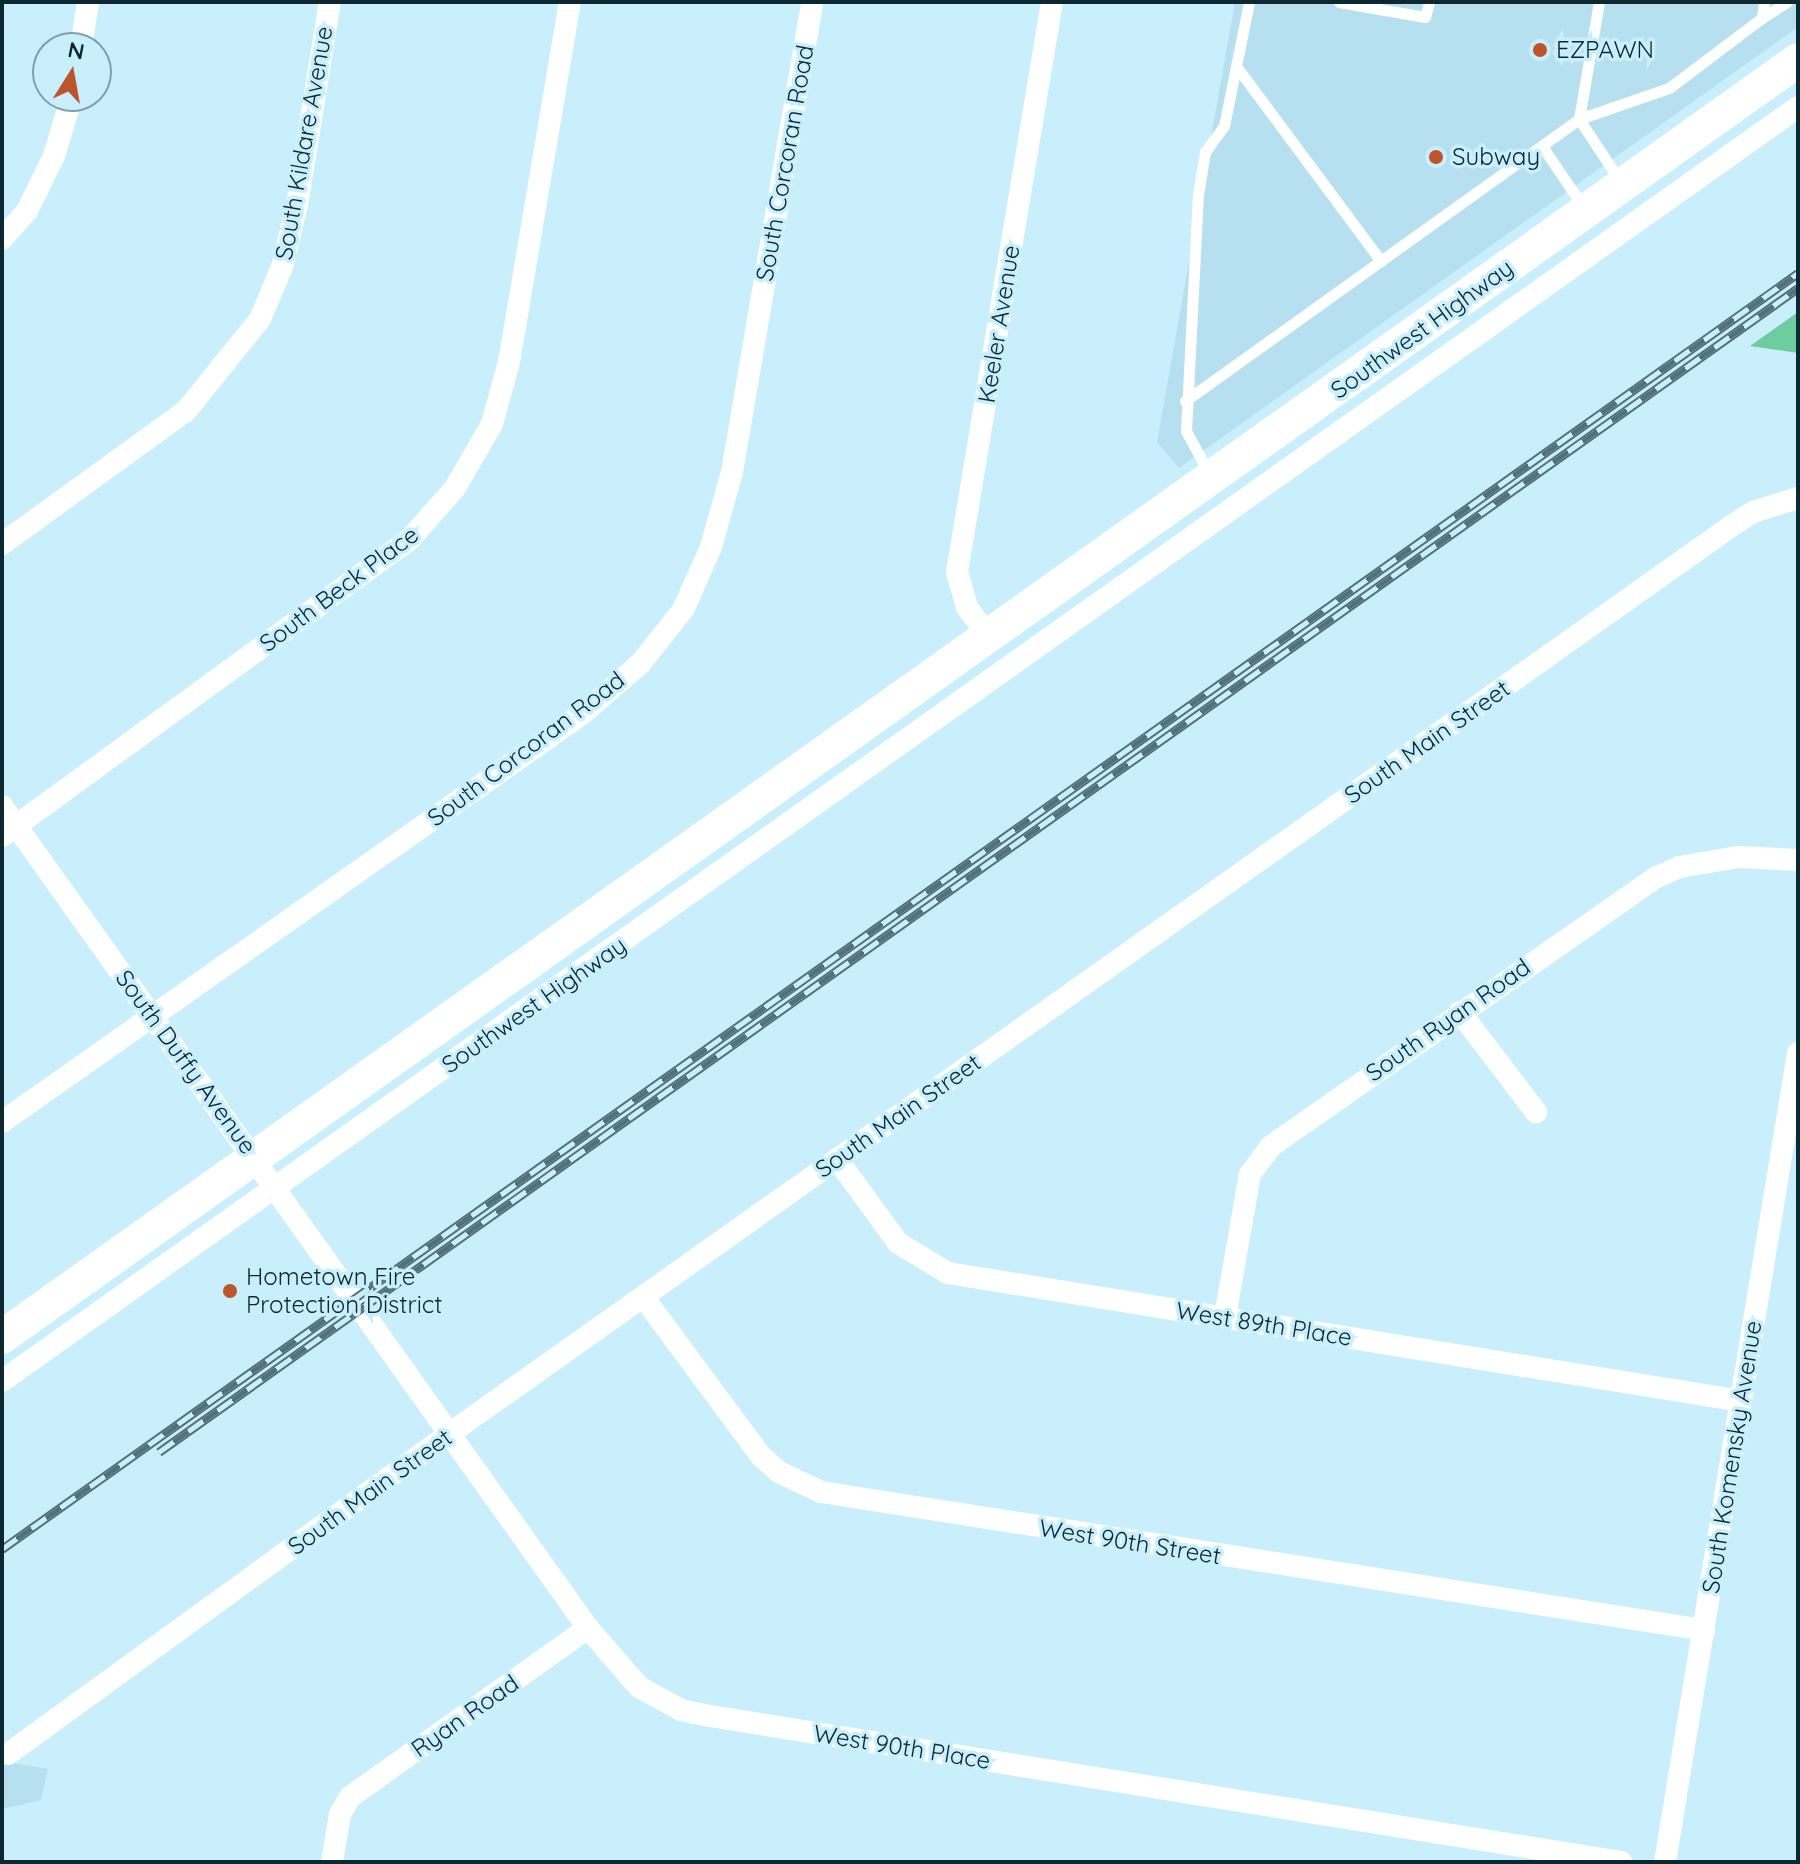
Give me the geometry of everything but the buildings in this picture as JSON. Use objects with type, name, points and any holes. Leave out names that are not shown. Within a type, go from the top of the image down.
[{"type":"main road","name":"Southwest Highway","points":[[2,1337],[1045,599],[1798,60]]},
{"type":"street","points":[[83,32],[88,2]]},
{"type":"street","name":"South Kildare Avenue","points":[[2,544],[186,411],[260,319],[282,267],[297,205],[330,2]]},
{"type":"street","name":"South Beck Place","points":[[9,831],[410,539],[455,488],[492,424],[509,362],[570,2]]},
{"type":"street","name":"South Corcoran Road","points":[[2,1122],[582,714],[640,664],[683,610],[711,547],[732,472],[812,2]]},
{"type":"street","name":"Keeler Avenue","points":[[990,638],[967,607],[957,572],[1052,2]]},
{"type":"street","name":"Southwest Highway","points":[[2,1381],[1798,107]]},
{"type":"street","points":[[2,239],[27,211],[54,156],[67,112]]},
{"type":"street","name":"South Main Street","points":[[5,1756],[449,1434],[1733,525],[1753,512],[1798,498]]},
{"type":"street","points":[[1045,599],[1065,627]]},
{"type":"street","name":"South Duffy Avenue","points":[[2,806],[9,831],[153,1015],[370,1319]]},
{"type":"street","name":"South Ryan Road","points":[[1225,1317],[1244,1194],[1257,1160],[1290,1131],[1631,891],[1668,872],[1739,857],[1798,860]]},
{"type":"street","points":[[1460,1012],[1536,1112]]},
{"type":"street","name":"South Komensky Avenue","points":[[1665,1862],[1798,1053]]},
{"type":"street","name":"West 89th Place","points":[[837,1159],[898,1243],[933,1268],[1741,1401]]},
{"type":"street","name":"West 90th Street","points":[[644,1298],[760,1455],[779,1472],[821,1492],[1704,1630]]},
{"type":"street","name":"West 90th Place","points":[[370,1319],[449,1434],[623,1674],[681,1710],[1621,1862]]},
{"type":"street","name":"Ryan Road","points":[[332,1862],[343,1805],[588,1628]]},
{"type":"lane","points":[[1212,479],[1186,431],[1185,401],[1198,195],[1205,152],[1224,126],[1249,2]]},
{"type":"lane","points":[[1339,2],[1425,17],[1429,2]]},
{"type":"lane","points":[[1599,2],[1579,119],[1623,185]]},
{"type":"lane","points":[[1762,18],[1764,2]]},
{"type":"lane","points":[[1185,401],[1579,119],[1669,88],[1787,2]]},
{"type":"lane","points":[[1236,66],[1381,261]]},
{"type":"lane","points":[[1542,146],[1586,211]]},
{"type":"shaded area","points":[[1235,2],[1798,2],[1798,27],[1179,468],[1157,442]]},
{"type":"shaded area","points":[[2,1761],[48,1769],[41,1800],[2,1809]]},
{"type":"green space","points":[[1798,312],[1798,353],[1750,346]]},
{"type":"railway","points":[[2,1549],[1798,273]]},
{"type":"railway","points":[[159,1452],[1798,288]]},
{"type":"place","name":"EZPAWN","points":[[1540,50]]},
{"type":"place","name":"Subway","points":[[1436,157]]},
{"type":"place","name":"Hometown Fire Protection District","points":[[230,1291]]}]
